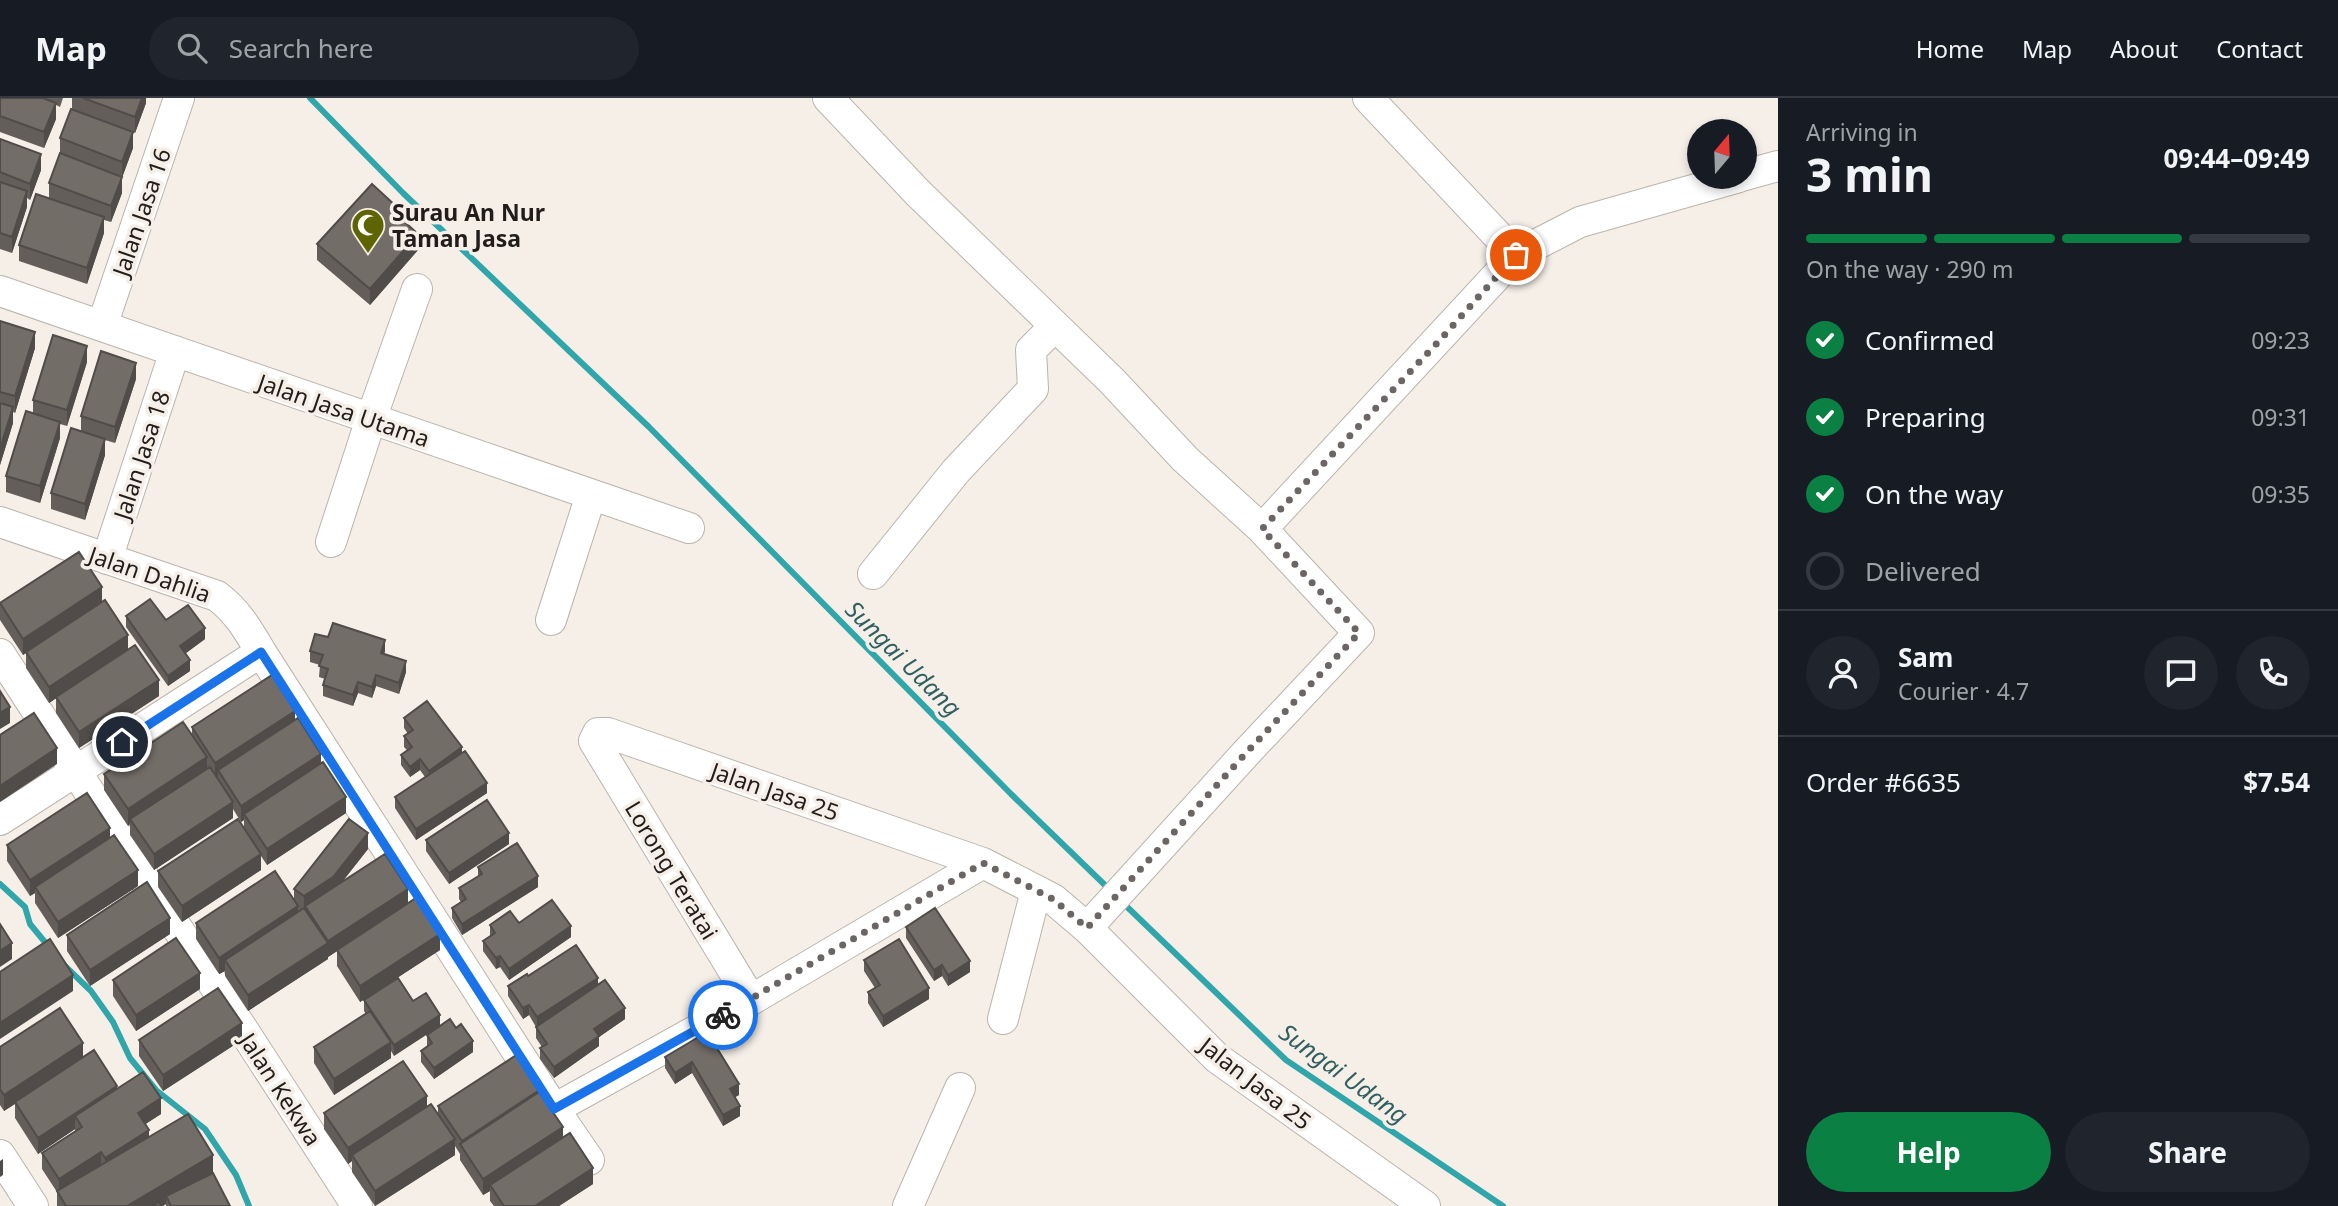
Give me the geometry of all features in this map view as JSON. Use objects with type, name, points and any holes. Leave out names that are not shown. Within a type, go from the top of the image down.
[{"type":"street","name":"Jalan Jasa 16","points":[[102,326],[179,98]]},
{"type":"street","points":[[828,98],[911,186],[1112,382],[1185,459],[1262,529],[1359,633],[1095,918]]},
{"type":"street","points":[[1368,98],[1516,255]]},
{"type":"street","points":[[1757,172],[1778,166]]},
{"type":"street","points":[[1262,529],[1516,255],[1580,222],[1697,189]]},
{"type":"street","points":[[331,542],[370,419],[417,289]]},
{"type":"street","name":"Jalan Jasa Utama","points":[[0,291],[689,528]]},
{"type":"street","points":[[873,574],[956,471],[1033,389],[1031,350],[1054,327]]},
{"type":"street","name":"Jalan Jasa 18","points":[[107,559],[175,351]]},
{"type":"street","points":[[551,620],[590,495]]},
{"type":"street","name":"Jalan Dahlia","points":[[0,522],[217,596],[233,608],[589,1160]]},
{"type":"street","points":[[0,820],[261,652]]},
{"type":"street","name":"Jalan Kekwa","points":[[0,654],[357,1206]]},
{"type":"street","name":"Jalan Jasa 25","points":[[594,741],[598,733],[608,733],[983,863],[1095,918],[1217,1058],[1425,1206]]},
{"type":"street","name":"Lorong Teratai","points":[[594,741],[751,1000]]},
{"type":"street","points":[[554,1109],[751,1000],[983,863]]},
{"type":"street","points":[[1003,1019],[1036,891]]},
{"type":"street","points":[[908,1206],[960,1088]]},
{"type":"street","points":[[0,1155],[33,1206]]},
{"type":"building","points":[[0,98],[43,98],[56,103],[44,132],[0,116]]},
{"type":"building","points":[[83,98],[142,98],[135,117]]},
{"type":"building","points":[[71,109],[133,132],[122,162],[60,138]]},
{"type":"building","points":[[0,139],[41,154],[30,184],[0,172]]},
{"type":"building","points":[[60,153],[122,177],[111,206],[49,183]]},
{"type":"building","points":[[0,182],[27,191],[12,237],[0,233]]},
{"type":"building","name":"Surau An Nur Taman Jasa","points":[[372,184],[410,219],[406,223],[418,234],[370,289],[317,244]]},
{"type":"building","points":[[36,194],[104,217],[87,268],[19,245]]},
{"type":"building","points":[[0,321],[35,332],[15,396],[0,392]]},
{"type":"building","points":[[53,335],[87,346],[67,410],[33,400]]},
{"type":"building","points":[[101,351],[136,363],[115,427],[81,416]]},
{"type":"building","points":[[0,403],[13,407],[0,449]]},
{"type":"building","points":[[26,411],[60,422],[40,486],[6,476]]},
{"type":"building","points":[[71,428],[105,439],[85,504],[51,493]]},
{"type":"building","points":[[79,552],[102,587],[23,639],[0,603]]},
{"type":"building","points":[[150,599],[166,620],[188,605],[205,628],[180,646],[190,660],[168,676],[126,616]]},
{"type":"building","points":[[105,600],[128,635],[49,687],[26,652]]},
{"type":"building","points":[[333,623],[385,640],[381,653],[406,661],[399,683],[376,675],[372,687],[358,682],[353,695],[323,685],[328,669],[319,666],[323,655],[310,651],[315,634],[328,637]]},
{"type":"building","points":[[135,645],[159,680],[79,732],[56,697]]},
{"type":"building","points":[[272,675],[295,711],[215,763],[192,727]]},
{"type":"building","points":[[0,691],[10,707],[0,713]]},
{"type":"building","points":[[427,701],[462,747],[429,771],[420,759],[410,767],[401,755],[412,747],[404,736],[413,730],[404,718]]},
{"type":"building","points":[[34,713],[57,748],[0,786],[0,735]]},
{"type":"building","points":[[298,718],[321,754],[241,806],[218,770]]},
{"type":"building","points":[[183,722],[207,757],[128,809],[104,774]]},
{"type":"building","points":[[465,751],[487,783],[416,829],[395,797]]},
{"type":"building","points":[[323,762],[346,797],[267,849],[244,814]]},
{"type":"building","points":[[210,767],[233,802],[154,854],[130,819]]},
{"type":"building","points":[[87,793],[110,828],[30,880],[7,845]]},
{"type":"building","points":[[487,800],[509,833],[449,873],[426,840]]},
{"type":"building","points":[[238,819],[261,854],[182,906],[158,871]]},
{"type":"building","points":[[349,819],[368,833],[333,877],[304,896],[294,889]]},
{"type":"building","points":[[114,835],[138,870],[58,922],[35,887]]},
{"type":"building","points":[[517,843],[538,876],[462,924],[452,908],[466,899],[459,888],[482,874],[478,867]]},
{"type":"building","points":[[385,854],[408,889],[328,941],[305,906]]},
{"type":"building","points":[[275,871],[298,906],[219,958],[196,923]]},
{"type":"building","points":[[147,882],[170,918],[90,970],[67,935]]},
{"type":"building","points":[[416,898],[440,934],[360,986],[337,950]]},
{"type":"building","points":[[552,900],[571,926],[509,969],[500,956],[496,958],[483,941],[495,933],[490,925],[510,911],[519,923]]},
{"type":"building","points":[[304,908],[328,943],[248,995],[225,960]]},
{"type":"building","points":[[935,908],[970,961],[948,975],[942,965],[934,970],[906,927]]},
{"type":"building","points":[[0,924],[12,943],[0,951]]},
{"type":"building","points":[[176,938],[200,973],[136,1015],[113,980]]},
{"type":"building","points":[[50,939],[73,975],[0,1023],[0,972]]},
{"type":"building","points":[[899,939],[929,988],[883,1016],[868,992],[880,985],[864,960]]},
{"type":"building","points":[[576,945],[598,978],[537,1017],[529,1005],[523,1008],[508,986]]},
{"type":"building","points":[[398,978],[413,1001],[426,993],[440,1015],[394,1045],[364,1000]]},
{"type":"building","points":[[605,980],[625,1008],[594,1029],[599,1036],[554,1067],[540,1048],[547,1044],[536,1027]]},
{"type":"building","points":[[218,988],[242,1023],[163,1075],[139,1040]]},
{"type":"building","points":[[60,1008],[83,1043],[4,1095],[0,1089],[0,1047]]},
{"type":"building","points":[[370,1011],[391,1042],[334,1079],[314,1047]]},
{"type":"building","points":[[450,1019],[456,1028],[461,1024],[473,1041],[434,1068],[421,1051],[432,1043],[427,1035]]},
{"type":"building","points":[[707,1032],[739,1084],[730,1089],[740,1106],[723,1115],[692,1062],[675,1073],[665,1057]]},
{"type":"building","points":[[94,1050],[117,1086],[38,1138],[15,1102]]},
{"type":"building","points":[[518,1054],[541,1089],[462,1141],[438,1106]]},
{"type":"building","points":[[403,1061],[427,1096],[348,1148],[324,1113]]},
{"type":"building","points":[[143,1072],[161,1098],[138,1113],[149,1130],[105,1158],[101,1152],[59,1179],[42,1153],[82,1127],[75,1116]]},
{"type":"building","points":[[539,1092],[563,1127],[483,1179],[460,1144]]},
{"type":"building","points":[[431,1104],[455,1139],[375,1191],[352,1155]]},
{"type":"building","points":[[188,1114],[213,1155],[127,1206],[66,1206],[57,1191]]},
{"type":"building","points":[[570,1133],[593,1168],[535,1206],[504,1206],[490,1185]]},
{"type":"building","points":[[213,1173],[230,1206],[171,1206],[166,1196]]},
{"type":"waterway","name":"Sungai Udang","points":[[310,98],[403,193],[649,427],[1011,794],[1109,889]]},
{"type":"waterway","name":"Sungai Udang","points":[[0,884],[25,907],[30,924],[49,947]]},
{"type":"waterway","name":"Sungai Udang","points":[[1122,902],[1286,1060],[1503,1206]]},
{"type":"waterway","name":"Sungai Udang","points":[[65,966],[91,991],[113,1022],[130,1058],[156,1090],[205,1129],[236,1175],[249,1206]]},
{"type":"way so far","points":[[723,1015],[983,863],[1053,899],[1087,928],[1359,633],[1262,529],[1516,255]]},
{"type":"place","name":"Surau An Nur Taman Jasa","points":[[368,255]]},
{"type":"route","points":[[122,742],[261,652],[554,1109],[723,1015]]}]
